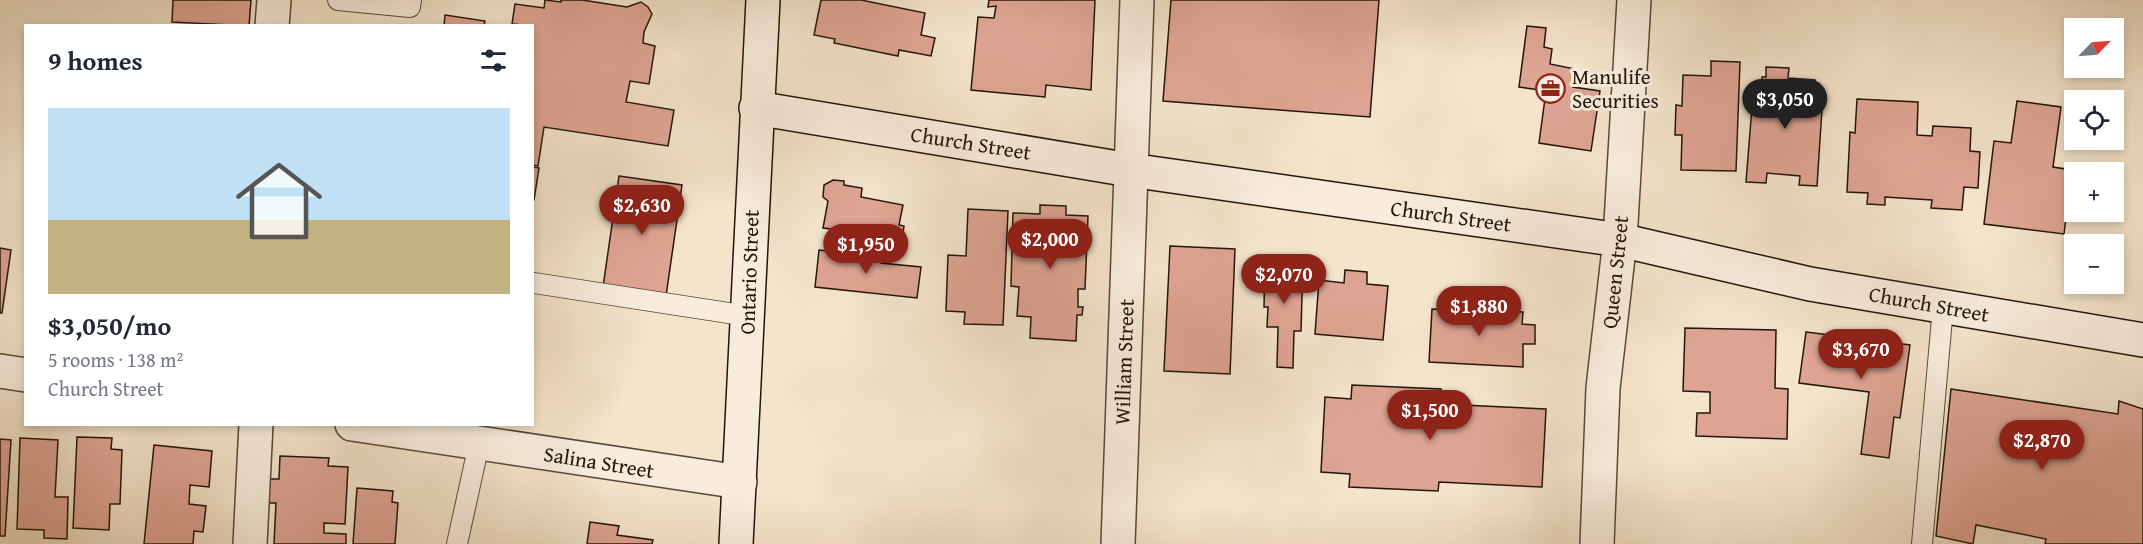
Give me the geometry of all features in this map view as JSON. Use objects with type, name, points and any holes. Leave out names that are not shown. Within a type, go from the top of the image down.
[{"type":"street","points":[[273,24],[274,0]]},
{"type":"street","name":"Ontario Street","points":[[736,544],[763,0]]},
{"type":"street","name":"William Street","points":[[1118,544],[1137,0]]},
{"type":"street","name":"Queen Street","points":[[1597,544],[1603,388],[1620,240],[1634,0]]},
{"type":"street","name":"Church Street","points":[[756,108],[1131,170],[1620,240],[1810,284],[2143,340]]},
{"type":"street","points":[[0,371],[24,375]]},
{"type":"street","points":[[250,544],[256,426]]},
{"type":"street","name":"Salina Street","points":[[365,426],[740,483]]},
{"type":"lane","points":[[338,0],[410,7],[411,0]]},
{"type":"lane","points":[[534,283],[748,316]]},
{"type":"lane","points":[[1922,544],[1943,307]]},
{"type":"lane","points":[[458,544],[479,444]]},
{"type":"building","points":[[173,0],[251,0],[249,24],[172,22]]},
{"type":"building","points":[[545,0],[561,2],[561,0],[582,0],[627,7],[641,2],[648,7],[652,14],[644,32],[643,43],[655,46],[649,84],[630,81],[626,102],[674,110],[668,146],[544,127],[538,166],[534,165],[534,24],[512,24],[515,4],[544,8]]},
{"type":"building","points":[[821,0],[861,0],[925,13],[921,35],[935,38],[931,56],[899,50],[898,56],[834,43],[835,39],[814,35]]},
{"type":"building","points":[[989,0],[1095,0],[1091,90],[1046,85],[1045,97],[971,90],[978,17],[994,18],[996,6],[988,7]]},
{"type":"building","points":[[1171,0],[1379,0],[1370,117],[1163,101]]},
{"type":"building","points":[[445,15],[485,21],[484,24],[444,24]]},
{"type":"building","points":[[1527,26],[1546,28],[1544,47],[1552,49],[1550,64],[1575,69],[1573,87],[1600,91],[1591,151],[1539,143],[1546,91],[1519,87]]},
{"type":"building","points":[[1711,61],[1740,62],[1736,171],[1681,170],[1682,135],[1675,135],[1676,105],[1682,106],[1683,75],[1711,76]]},
{"type":"building","points":[[1766,67],[1789,68],[1788,78],[1815,80],[1814,108],[1822,109],[1817,186],[1799,185],[1800,176],[1767,173],[1766,183],[1746,182],[1752,107],[1760,108],[1762,77],[1766,77]]},
{"type":"building","points":[[1857,99],[1918,102],[1917,135],[1932,136],[1933,126],[1971,128],[1970,151],[1980,152],[1978,188],[1964,187],[1962,210],[1931,208],[1932,200],[1885,197],[1885,205],[1867,204],[1868,193],[1847,192],[1850,132],[1855,133]]},
{"type":"building","points":[[2017,101],[2061,107],[2053,167],[2064,169],[2064,234],[1984,224],[1994,141],[2011,143]]},
{"type":"building","points":[[534,167],[539,168],[534,200]]},
{"type":"building","points":[[619,176],[682,185],[666,296],[603,287]]},
{"type":"building","points":[[833,180],[844,181],[844,185],[862,188],[861,197],[903,205],[899,225],[904,226],[900,253],[828,240],[831,229],[823,228],[828,201],[823,197],[824,185]]},
{"type":"building","points":[[1040,205],[1066,206],[1066,215],[1088,216],[1085,289],[1078,289],[1078,307],[1083,307],[1082,315],[1077,315],[1076,341],[1030,338],[1031,317],[1017,316],[1019,287],[1011,286],[1013,213],[1040,214]]},
{"type":"building","points":[[968,209],[1008,211],[1003,325],[964,324],[965,312],[946,311],[948,255],[966,256]]},
{"type":"building","points":[[1170,246],[1235,249],[1230,374],[1164,371]]},
{"type":"building","points":[[0,248],[11,250],[2,313],[0,313]]},
{"type":"building","points":[[819,250],[881,257],[881,263],[921,267],[917,298],[815,287]]},
{"type":"building","points":[[1265,260],[1303,261],[1301,331],[1294,331],[1293,368],[1277,367],[1278,327],[1267,327],[1268,307],[1264,307]]},
{"type":"building","points":[[1345,270],[1367,272],[1367,284],[1388,286],[1383,340],[1315,334],[1319,280],[1344,283]]},
{"type":"building","points":[[1456,305],[1461,310],[1523,312],[1522,324],[1535,325],[1535,344],[1523,344],[1523,367],[1429,362],[1432,309],[1450,310]]},
{"type":"building","points":[[1685,328],[1776,330],[1775,388],[1788,389],[1787,439],[1696,436],[1697,413],[1710,413],[1710,392],[1683,391]]},
{"type":"building","points":[[1806,332],[1910,345],[1900,418],[1894,417],[1889,458],[1861,454],[1869,392],[1799,383]]},
{"type":"building","points":[[1352,385],[1441,389],[1441,404],[1546,409],[1542,487],[1439,482],[1438,491],[1349,487],[1350,474],[1321,472],[1325,397],[1351,399]]},
{"type":"building","points":[[1951,389],[2118,414],[2119,401],[2143,409],[2143,544],[2045,544],[2046,539],[1976,525],[1973,544],[1936,536]]},
{"type":"building","points":[[77,437],[112,438],[111,449],[122,450],[120,504],[110,504],[109,530],[73,528]]},
{"type":"building","points":[[20,438],[58,440],[55,497],[68,497],[67,539],[44,538],[44,530],[17,529]]},
{"type":"building","points":[[0,439],[11,440],[5,536],[0,536]]},
{"type":"building","points":[[154,445],[212,451],[209,487],[190,485],[189,504],[206,506],[203,532],[194,531],[193,544],[144,544]]},
{"type":"building","points":[[280,456],[329,458],[328,466],[348,467],[345,524],[324,523],[324,533],[346,534],[346,544],[274,544],[276,503],[268,503],[269,479],[279,479]]},
{"type":"building","points":[[357,488],[393,491],[392,502],[398,503],[395,544],[353,544]]},
{"type":"building","points":[[590,522],[619,526],[617,535],[653,540],[652,544],[587,544]]},
{"type":"place","name":"Manulife Securities","points":[[1551,88]]}]
